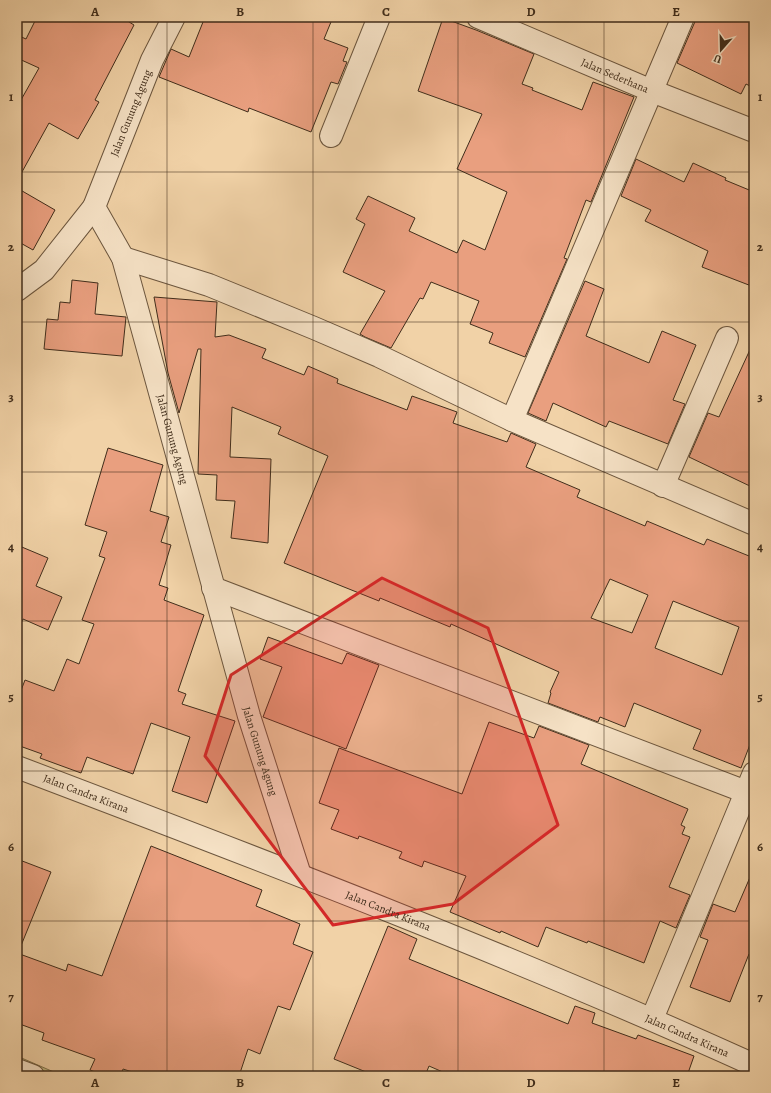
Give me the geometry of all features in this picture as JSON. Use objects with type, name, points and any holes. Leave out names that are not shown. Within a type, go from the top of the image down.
[{"type":"street","name":"Jalan Gunung Agung","points":[[174,17],[152,60],[94,207],[123,258],[249,716],[300,874]]},
{"type":"street","points":[[331,136],[379,17]]},
{"type":"street","points":[[512,420],[683,17]]},
{"type":"street","name":"Jalan Sederhana","points":[[483,18],[652,91],[754,131]]},
{"type":"street","points":[[17,290],[44,270],[94,207]]},
{"type":"street","points":[[123,258],[209,285],[314,328],[379,356],[512,420],[754,524]]},
{"type":"street","points":[[663,486],[728,338]]},
{"type":"street","points":[[213,588],[751,787],[652,1019]]},
{"type":"street","name":"Jalan Candra Kirana","points":[[17,767],[300,874],[652,1019],[754,1066]]},
{"type":"street","points":[[17,1070],[33,1076]]},
{"type":"highlighted area","points":[[382,578],[488,628],[558,825],[453,904],[333,925],[205,756],[231,675]]},
{"type":"green space","points":[[17,1056],[63,1076],[17,1076]]},
{"type":"building","points":[[37,17],[121,17],[134,25],[95,100],[99,102],[78,139],[49,123],[17,181],[17,107],[39,68],[17,58],[17,35],[26,39]]},
{"type":"building","points":[[205,17],[333,17],[324,39],[348,48],[343,61],[347,62],[338,84],[331,82],[311,132],[249,108],[248,112],[159,77],[171,49],[189,57]]},
{"type":"building","points":[[697,17],[754,17],[754,88],[746,84],[741,94],[677,63]]},
{"type":"building","points":[[443,18],[534,54],[522,84],[533,88],[532,90],[582,110],[593,82],[634,97],[591,202],[586,200],[564,258],[567,259],[525,357],[489,343],[493,333],[470,324],[479,301],[431,282],[423,299],[420,298],[391,348],[365,337],[360,334],[385,291],[343,272],[365,224],[356,219],[368,196],[415,218],[409,231],[457,253],[463,240],[485,250],[507,192],[457,169],[482,114],[418,91]]},
{"type":"building","points":[[636,159],[684,182],[693,163],[726,178],[725,180],[754,192],[754,287],[702,267],[708,251],[645,221],[651,210],[621,196]]},
{"type":"building","points":[[17,188],[55,210],[33,250],[17,241]]},
{"type":"building","points":[[72,280],[98,283],[95,314],[126,317],[122,356],[44,349],[47,319],[58,320],[60,302],[70,303]]},
{"type":"building","points":[[585,281],[604,289],[586,336],[649,363],[662,331],[696,345],[673,400],[685,404],[668,444],[609,421],[606,427],[553,403],[546,421],[528,413]]},
{"type":"building","points":[[154,297],[217,302],[215,337],[229,335],[266,349],[262,358],[304,375],[308,366],[338,379],[337,383],[407,410],[412,396],[457,412],[453,423],[507,442],[511,433],[536,444],[526,467],[580,490],[577,497],[645,526],[647,521],[704,545],[707,539],[754,558],[754,734],[741,768],[693,749],[701,730],[634,703],[625,727],[600,717],[598,722],[548,703],[550,692],[559,672],[451,624],[450,627],[380,598],[379,601],[284,563],[328,456],[278,434],[281,427],[232,407],[230,457],[271,459],[268,543],[231,538],[235,501],[216,500],[217,475],[198,474],[201,349],[198,349],[179,413],[168,373]],"holes":[[[610,579],[648,595],[632,633],[591,618]],[[673,601],[739,627],[722,675],[655,648]]]},
{"type":"building","points":[[754,341],[754,488],[689,457],[708,413],[719,417]]},
{"type":"building","points":[[108,448],[163,465],[150,511],[169,517],[161,542],[171,545],[159,585],[168,588],[164,600],[204,615],[178,691],[186,694],[182,704],[235,721],[207,803],[172,791],[190,737],[151,723],[133,774],[87,757],[81,773],[40,758],[42,754],[17,745],[17,701],[25,680],[54,691],[67,659],[79,664],[94,624],[82,620],[105,558],[99,556],[107,532],[85,525]]},
{"type":"building","points":[[17,545],[48,558],[36,586],[62,597],[48,630],[23,619],[17,632]]},
{"type":"building","points":[[268,637],[342,664],[347,653],[379,665],[346,749],[263,717],[282,667],[260,659]]},
{"type":"building","points":[[489,722],[534,738],[539,726],[589,745],[581,764],[688,809],[681,825],[685,827],[682,834],[690,837],[669,887],[690,895],[676,928],[660,921],[644,963],[588,941],[587,943],[546,927],[538,947],[450,912],[466,876],[424,861],[422,867],[399,858],[402,852],[359,836],[358,839],[331,829],[339,810],[319,803],[339,748],[462,794]]},
{"type":"building","points":[[151,846],[262,890],[256,906],[300,924],[293,944],[313,952],[290,1010],[278,1006],[260,1054],[248,1049],[239,1076],[145,1076],[123,1069],[121,1076],[106,1076],[90,1070],[95,1059],[42,1040],[44,1033],[17,1023],[17,953],[66,971],[68,964],[102,976]]},
{"type":"building","points":[[17,859],[51,872],[18,953],[17,953]]},
{"type":"building","points":[[754,868],[754,956],[749,954],[730,1002],[690,987],[708,940],[700,937],[713,904],[735,912]]},
{"type":"building","points":[[388,926],[417,939],[409,959],[568,1024],[575,1006],[595,1013],[592,1023],[636,1039],[638,1035],[694,1056],[687,1076],[452,1076],[429,1066],[425,1076],[376,1076],[334,1059]]}]
